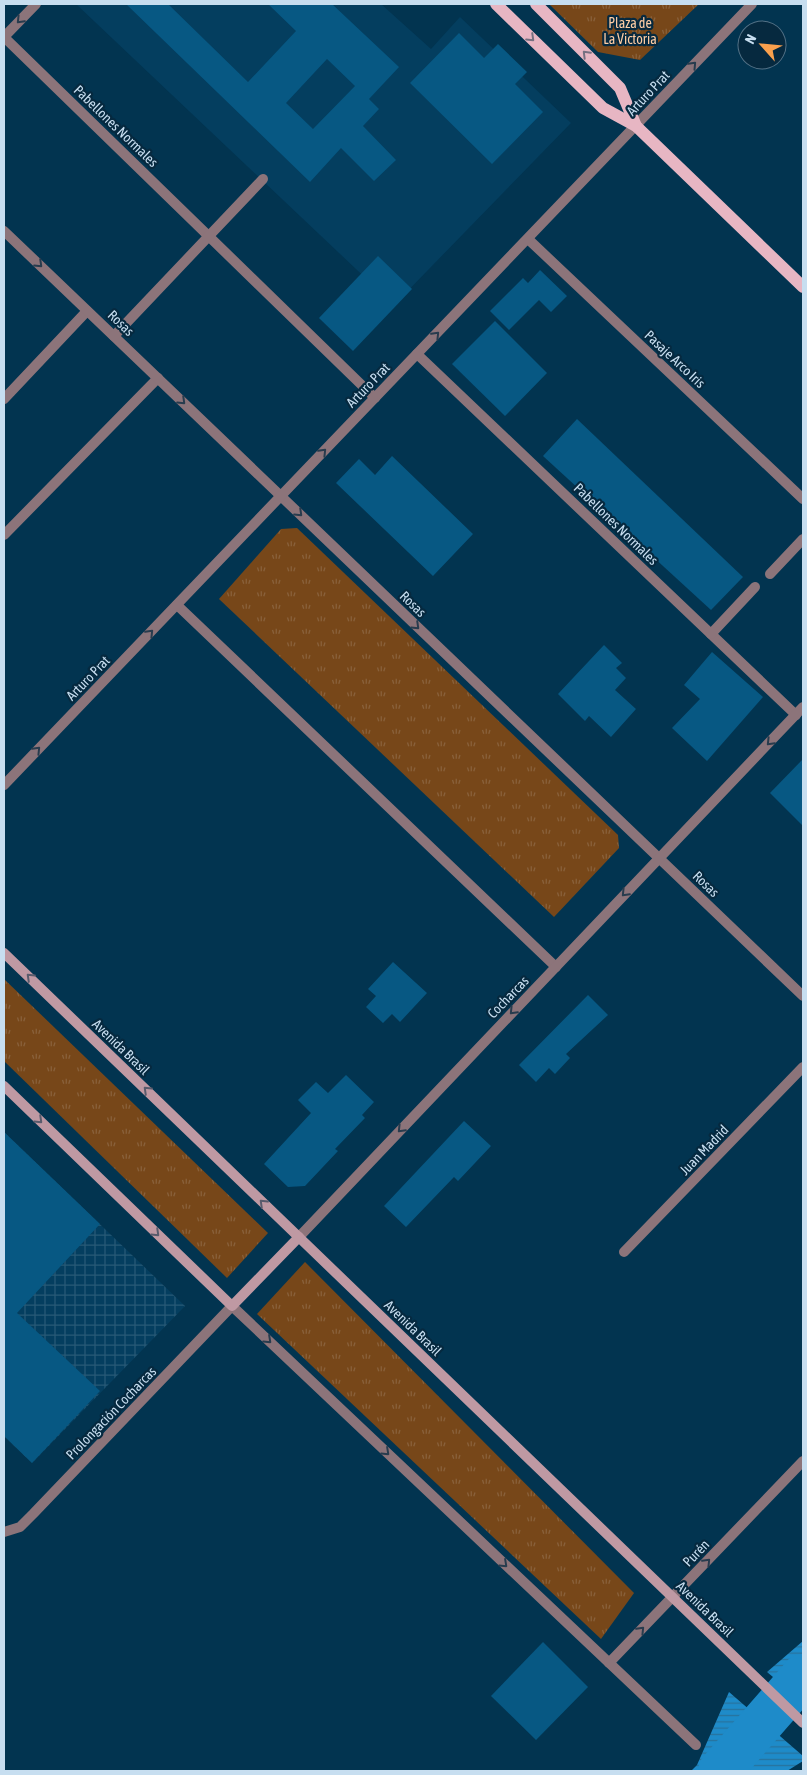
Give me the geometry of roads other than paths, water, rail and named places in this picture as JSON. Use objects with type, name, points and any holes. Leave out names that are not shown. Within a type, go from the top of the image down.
[{"type":"main road","points":[[496,4],[603,108],[636,126],[803,287]]},
{"type":"main road","points":[[536,4],[620,88],[636,126]]},
{"type":"main road","name":"Avenida Brasil","points":[[4,952],[803,1724]]},
{"type":"main road","points":[[4,1086],[232,1306]]},
{"type":"main road","name":"Cocharcas","points":[[232,1306],[299,1237]]},
{"type":"street","points":[[4,37],[36,4]]},
{"type":"street","name":"Arturo Prat","points":[[4,785],[752,4]]},
{"type":"street","name":"Pabellones Normales","points":[[4,37],[375,398]]},
{"type":"street","points":[[114,336],[263,179]]},
{"type":"street","name":"Rosas","points":[[4,231],[803,996]]},
{"type":"street","name":"Pasaje Arco Iris","points":[[528,239],[803,498]]},
{"type":"street","points":[[4,399],[88,311]]},
{"type":"street","name":"Pabellones Normales","points":[[417,354],[711,634],[800,711]]},
{"type":"street","points":[[4,535],[158,378]]},
{"type":"street","points":[[770,574],[803,539]]},
{"type":"street","points":[[711,634],[755,587]]},
{"type":"street","points":[[177,605],[556,967]]},
{"type":"street","name":"Cocharcas","points":[[299,1237],[800,711]]},
{"type":"street","name":"Juan Madrid","points":[[624,1252],[803,1067]]},
{"type":"street","points":[[232,1306],[696,1745]]},
{"type":"street","name":"Prolongación Cocharcas","points":[[4,1532],[20,1527],[232,1306]]},
{"type":"street","name":"Purén","points":[[609,1663],[803,1461]]},
{"type":"waterway","points":[[720,1771],[803,1676]]},
{"type":"park label","name":"Plaza de La Victoria","points":[[630,32]]}]
